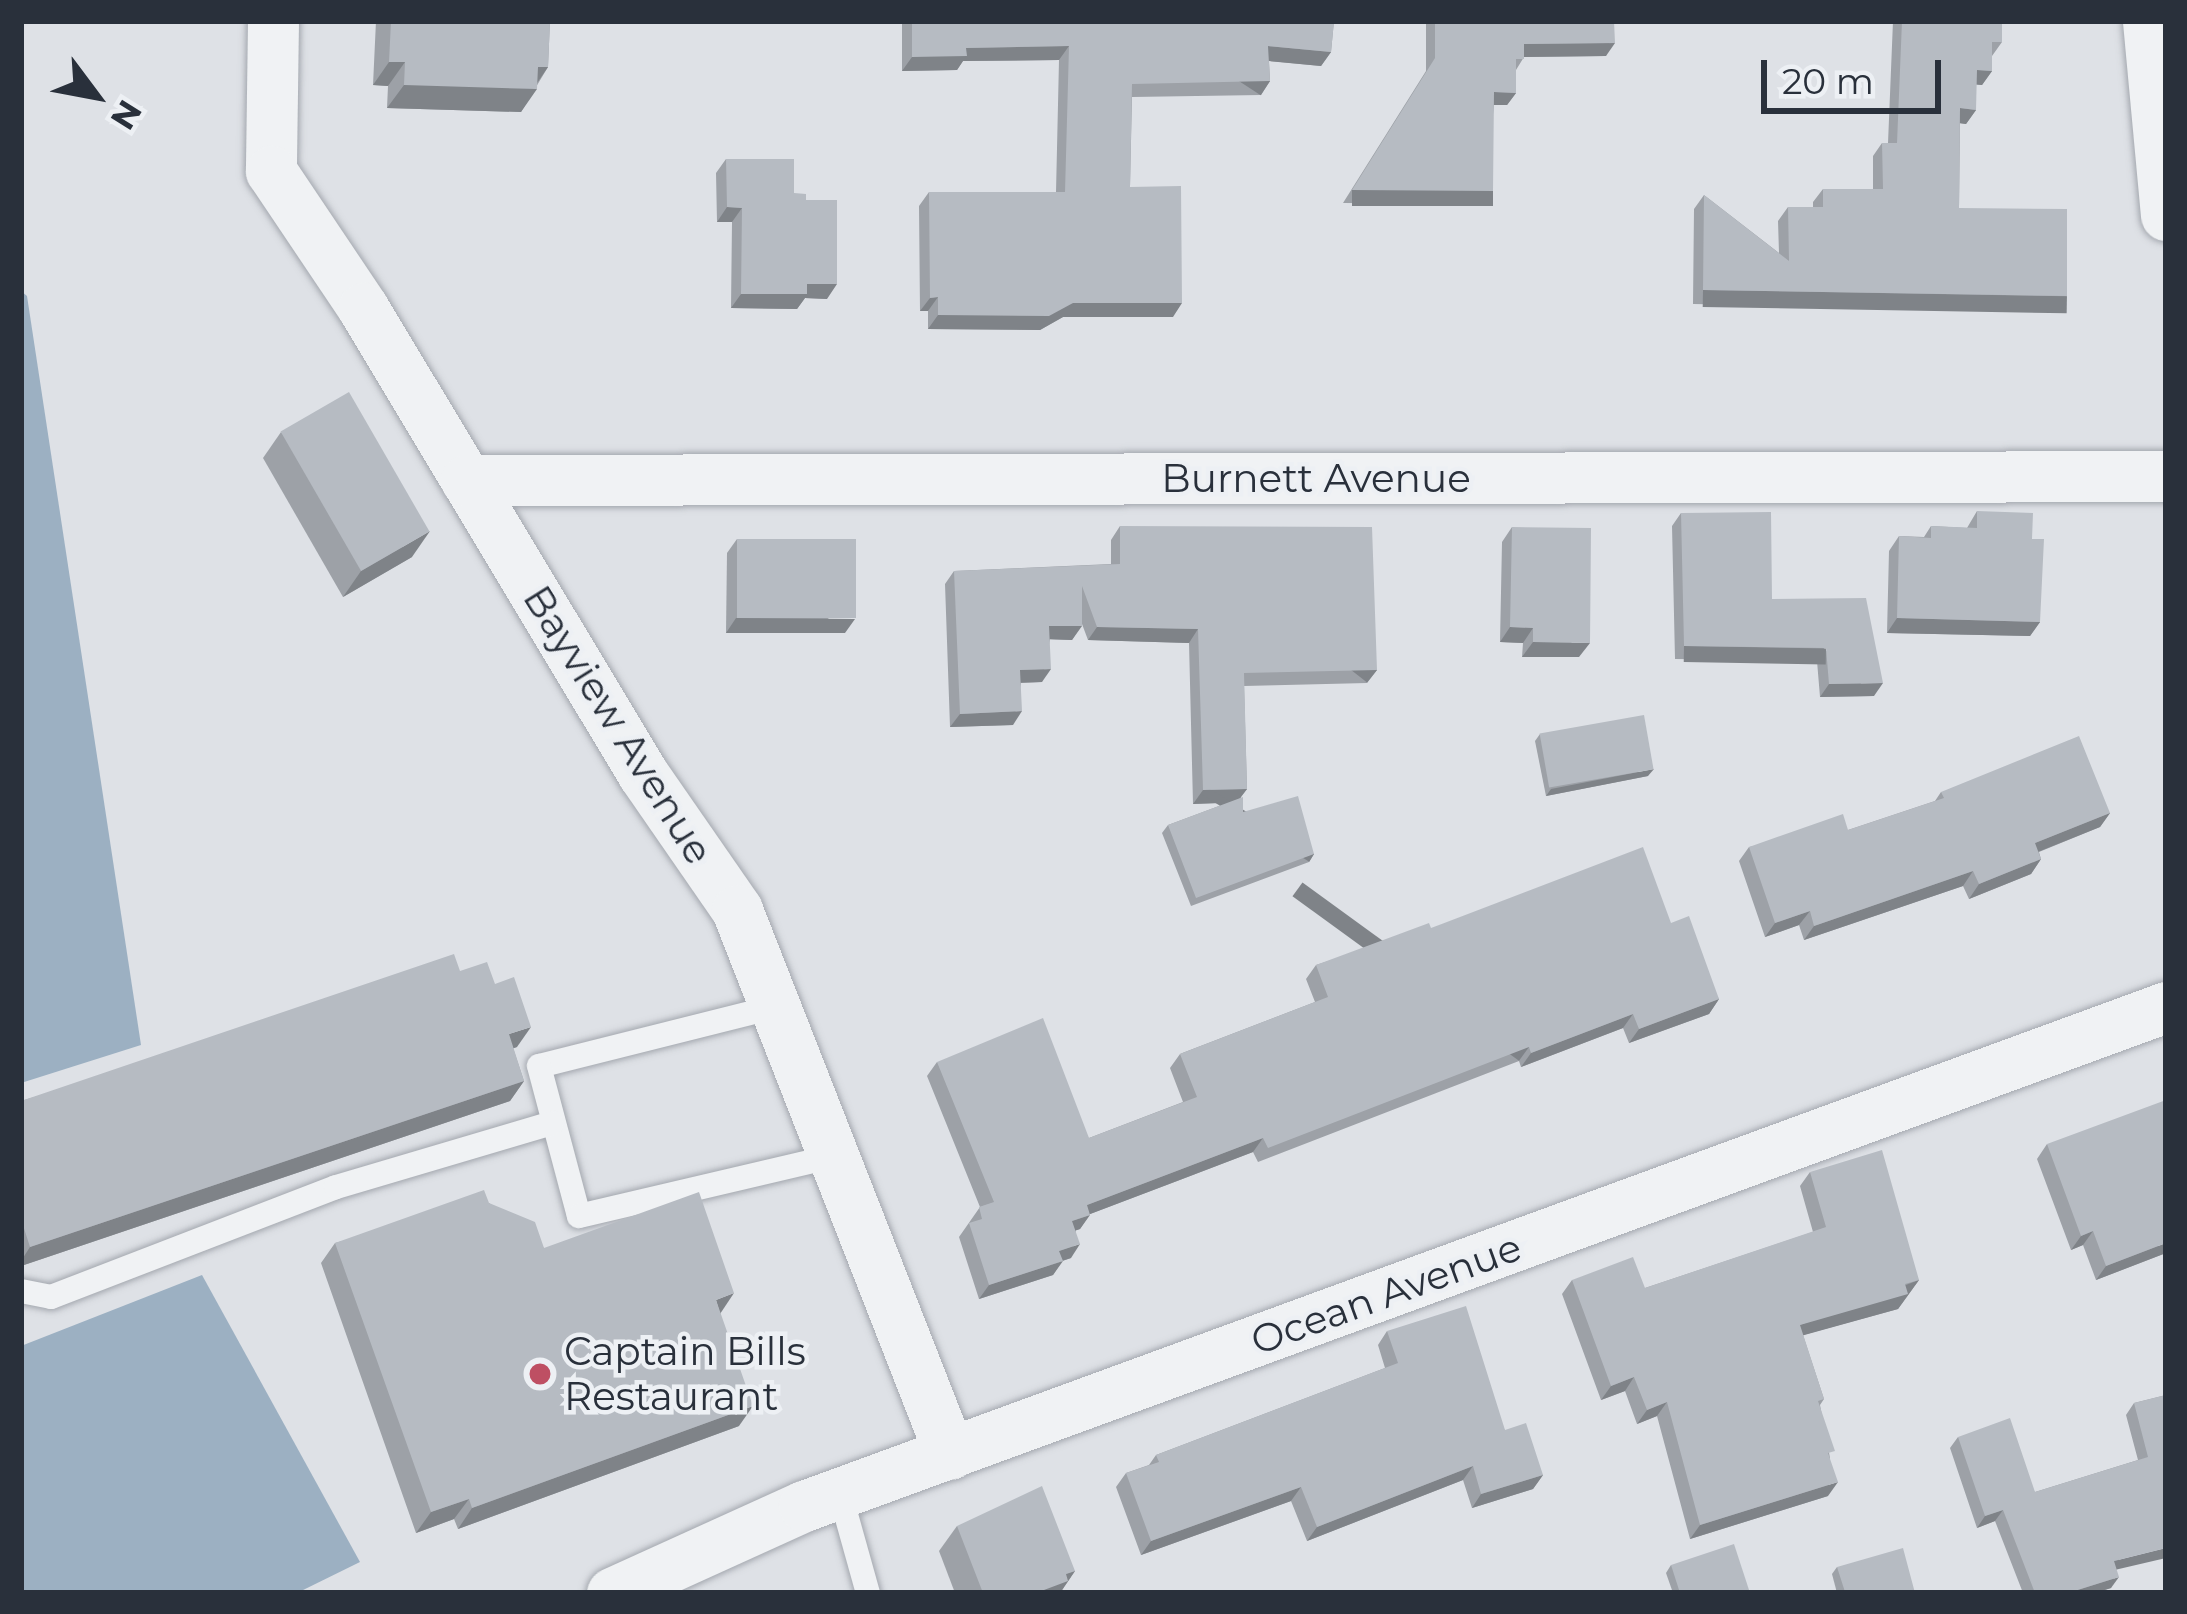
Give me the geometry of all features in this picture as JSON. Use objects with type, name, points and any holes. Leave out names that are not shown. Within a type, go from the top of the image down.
[{"type":"street","name":"Bayview Avenue","points":[[273,21],[272,172],[363,308],[643,774],[737,910],[950,1454]]},
{"type":"street","points":[[2148,21],[2165,198]]},
{"type":"street","name":"Burnett Avenue","points":[[466,480],[2166,476]]},
{"type":"street","name":"Ocean Avenue","points":[[612,1593],[841,1492],[2166,1006]]},
{"type":"lane","points":[[774,1007],[539,1066],[579,1216],[834,1156]]},
{"type":"lane","points":[[21,1291],[51,1297],[336,1187],[552,1123]]},
{"type":"lane","points":[[841,1492],[868,1593]]},
{"type":"water","points":[[21,291],[27,296],[141,1045],[21,1083]]},
{"type":"water","points":[[202,1275],[360,1562],[297,1593],[21,1593],[21,1346]]},
{"type":"building","points":[[391,21],[550,21],[548,67],[538,67],[537,89],[404,85],[405,62],[389,62]]},
{"type":"building","points":[[912,21],[1334,21],[1331,52],[1268,46],[1270,81],[1132,84],[1130,187],[1181,186],[1182,303],[1073,303],[1049,316],[938,315],[938,297],[930,298],[929,192],[1065,192],[1069,46],[966,48],[967,56],[912,57]]},
{"type":"building","points":[[1435,21],[1614,21],[1615,43],[1524,44],[1524,59],[1516,59],[1516,93],[1494,92],[1493,191],[1352,190],[1435,58]]},
{"type":"building","points":[[1902,21],[2002,21],[2002,42],[1992,42],[1992,71],[1977,70],[1976,110],[1960,108],[1959,208],[2067,209],[2067,296],[1703,290],[1704,195],[1789,261],[1788,207],[1823,207],[1823,189],[1883,189],[1882,143],[1897,143]]},
{"type":"building","points":[[726,159],[794,159],[794,193],[806,194],[806,200],[837,200],[837,284],[807,284],[807,294],[741,294],[742,208],[727,207]]},
{"type":"building","points":[[349,392],[430,531],[361,571],[281,432]]},
{"type":"building","points":[[1977,511],[2033,513],[2032,539],[2044,539],[2040,622],[1897,618],[1899,536],[1931,538],[1931,526],[1977,528]]},
{"type":"building","points":[[1771,512],[1772,599],[1866,598],[1883,683],[1829,684],[1826,648],[1684,646],[1681,513]]},
{"type":"building","points":[[1120,526],[1372,527],[1377,670],[1244,673],[1247,789],[1203,790],[1198,629],[1097,627],[1082,586],[1082,626],[1049,626],[1051,669],[1020,670],[1022,711],[960,714],[954,571],[1120,564]]},
{"type":"building","points":[[1512,527],[1591,528],[1590,643],[1533,642],[1533,628],[1510,627]]},
{"type":"building","points":[[737,539],[856,539],[856,618],[737,618]]},
{"type":"building","points":[[1644,715],[1654,769],[1549,788],[1540,733]]},
{"type":"building","points":[[2079,736],[2110,813],[2035,843],[2041,859],[1979,884],[1973,871],[1814,926],[1810,911],[1775,923],[1749,847],[1843,814],[1848,830],[1944,798],[1941,792]]},
{"type":"building","points":[[1298,796],[1314,854],[1196,898],[1168,825],[1243,797],[1243,812]]},
{"type":"building","points":[[1643,847],[1671,923],[1689,916],[1719,999],[1639,1029],[1633,1014],[1531,1053],[1529,1047],[1268,1148],[1263,1138],[1087,1205],[1090,1215],[1072,1221],[1080,1244],[1059,1251],[1063,1261],[989,1285],[969,1223],[982,1219],[979,1207],[994,1202],[937,1062],[1043,1018],[1089,1138],[1197,1097],[1180,1054],[1328,997],[1316,965],[1429,923],[1431,928]]},
{"type":"building","points":[[454,954],[460,971],[487,962],[495,984],[514,977],[531,1027],[509,1034],[524,1081],[30,1247],[21,1219],[21,1101]]},
{"type":"building","points":[[2166,1100],[2166,1243],[2106,1266],[2093,1231],[2081,1236],[2047,1144]]},
{"type":"building","points":[[1882,1150],[1919,1280],[1905,1284],[1908,1294],[1800,1325],[1824,1399],[1818,1401],[1835,1451],[1828,1453],[1838,1482],[1700,1525],[1667,1402],[1647,1410],[1634,1377],[1611,1386],[1572,1280],[1633,1257],[1645,1288],[1826,1227],[1810,1172]]},
{"type":"building","name":"Captain Bills Restaurant","points":[[484,1190],[489,1203],[535,1222],[544,1248],[699,1192],[734,1293],[716,1300],[753,1406],[472,1508],[469,1499],[431,1512],[335,1243]]},
{"type":"building","points":[[1466,1306],[1505,1430],[1526,1423],[1543,1475],[1481,1494],[1473,1466],[1317,1527],[1301,1487],[1151,1541],[1126,1473],[1159,1462],[1156,1455],[1398,1363],[1387,1331]]},
{"type":"building","points":[[2166,1395],[2166,1548],[2114,1561],[2119,1577],[2068,1593],[2035,1593],[2003,1510],[1985,1516],[1958,1437],[2010,1418],[2035,1492],[2148,1457],[2134,1403]]},
{"type":"building","points":[[1042,1486],[1075,1571],[1066,1574],[1068,1581],[1036,1593],[983,1593],[957,1526]]},
{"type":"building","points":[[1734,1544],[1750,1593],[1680,1593],[1671,1565]]},
{"type":"building","points":[[1903,1548],[1915,1593],[1842,1593],[1837,1567]]},
{"type":"place","name":"Captain Bills Restaurant","points":[[540,1374]]}]
